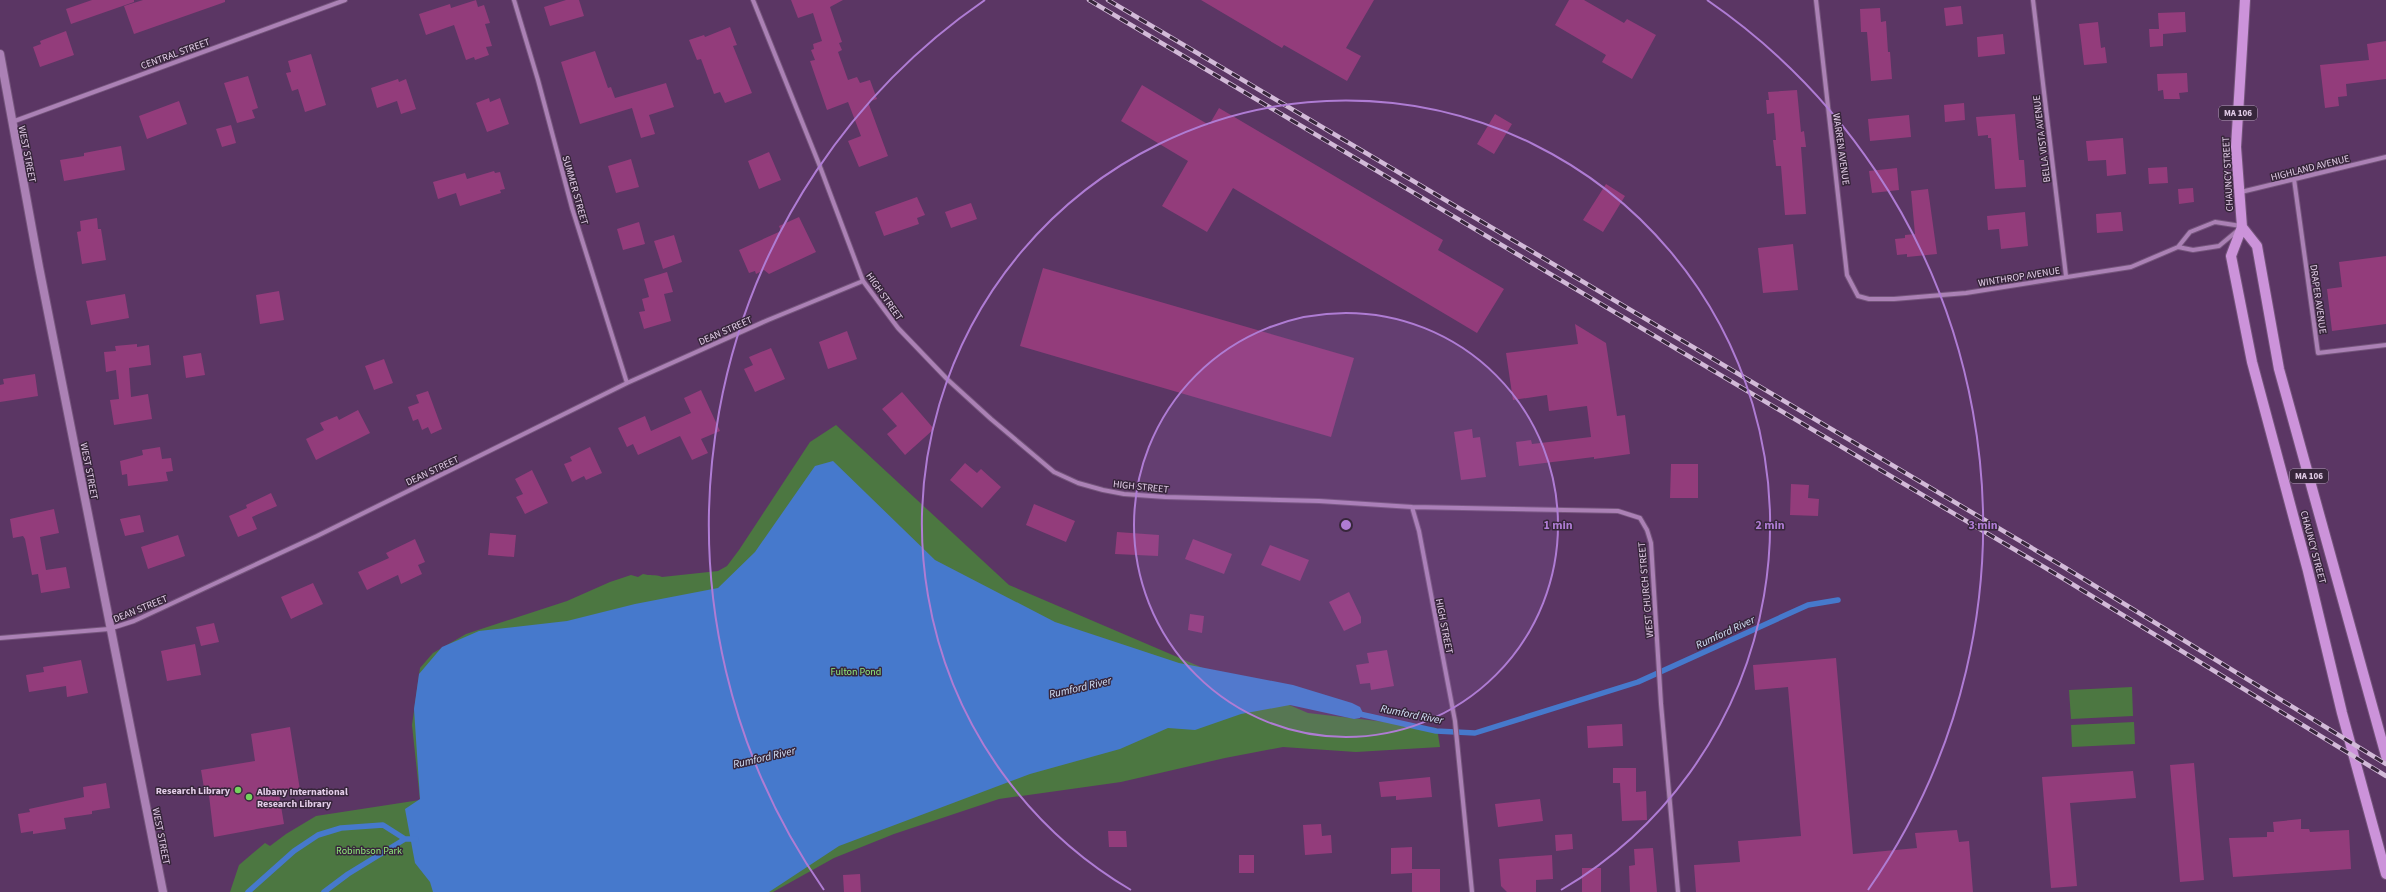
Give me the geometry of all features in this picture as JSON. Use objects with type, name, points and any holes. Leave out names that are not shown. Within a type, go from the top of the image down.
[{"type":"main road","name":"CHAUNCY STREET","points":[[2245,0],[2236,147],[2242,227],[2231,256],[2244,325],[2310,578],[2342,713],[2386,874]]},
{"type":"main road","name":"WEST STREET","points":[[0,54],[11,122],[109,629],[163,892]]},
{"type":"main road","name":"CHAUNCY STREET","points":[[2242,227],[2257,246],[2279,370],[2386,756]]},
{"type":"street","name":"CENTRAL STREET","points":[[11,122],[345,0]]},
{"type":"street","name":"SUMMER STREET","points":[[514,0],[572,208],[627,383]]},
{"type":"street","name":"HIGH STREET","points":[[753,0],[819,164],[863,281],[898,328],[953,384],[1054,472],[1078,483],[1103,490],[1165,497],[1319,501],[1412,507],[1419,531],[1455,721],[1472,892]]},
{"type":"street","name":"WARREN AVENUE","points":[[1816,0],[1847,275],[1852,287],[1860,296]]},
{"type":"street","name":"BELLA VISTA AVENUE","points":[[2033,0],[2066,276]]},
{"type":"street","name":"HIGHLAND AVENUE","points":[[2239,193],[2386,157]]},
{"type":"street","name":"DRAPER AVENUE","points":[[2294,179],[2318,353],[2386,345]]},
{"type":"street","name":"WINTHROP AVENUE","points":[[1860,296],[1869,299],[1894,299],[1966,293],[2066,276],[2131,267],[2178,247],[2190,232],[2215,222],[2242,227]]},
{"type":"street","name":"WINTHROP AVENUE","points":[[2178,247],[2193,250],[2219,246],[2242,227]]},
{"type":"street","name":"DEAN STREET","points":[[0,638],[109,629],[185,599],[317,536],[627,383],[768,320],[863,281]]},
{"type":"street","name":"WEST CHURCH STREET","points":[[1412,507],[1618,511],[1640,518],[1647,530],[1650,543],[1678,892]]},
{"type":"green space","name":"Fulton Pond","points":[[836,425],[1009,585],[1308,713],[1437,728],[1440,747],[1356,752],[1283,747],[1225,758],[1121,782],[999,799],[894,834],[834,858],[773,892],[230,892],[239,865],[265,843],[270,846],[286,834],[316,816],[420,800],[412,725],[420,668],[433,653],[466,634],[567,601],[610,582],[631,575],[638,577],[643,574],[662,577],[718,571],[727,566],[810,442]]},
{"type":"green space","points":[[2132,687],[2133,716],[2071,719],[2069,690]]},
{"type":"green space","points":[[2134,722],[2135,744],[2072,747],[2071,725]]},
{"type":"water","name":"Fulton Pond","points":[[833,461],[935,560],[1055,622],[1179,663],[1293,685],[1352,703],[1360,707],[1363,713],[1360,718],[1354,719],[1290,705],[1241,714],[1195,730],[1168,728],[1120,749],[1030,774],[839,846],[769,892],[433,892],[430,882],[415,863],[405,809],[420,799],[414,709],[419,674],[442,647],[479,631],[567,621],[635,604],[718,588],[755,552],[815,466]]},
{"type":"building","points":[[92,0],[134,0],[134,2],[71,24],[66,9]]},
{"type":"building","points":[[143,0],[225,0],[225,2],[134,34],[124,6]]},
{"type":"building","points":[[476,0],[478,7],[484,5],[490,23],[485,24],[492,46],[486,47],[489,55],[475,60],[474,57],[466,60],[454,25],[426,35],[419,14],[450,4],[451,8]]},
{"type":"building","points":[[566,0],[579,0],[584,16],[550,26],[544,7]]},
{"type":"building","points":[[791,0],[843,0],[830,7],[842,42],[839,43],[842,50],[838,52],[848,80],[857,77],[860,83],[870,80],[877,99],[868,102],[888,156],[859,167],[848,141],[861,136],[848,102],[827,110],[810,61],[815,60],[811,50],[814,49],[813,44],[822,41],[813,13],[798,18]]},
{"type":"building","points":[[1201,0],[1374,0],[1346,48],[1361,56],[1347,81],[1284,45],[1282,48]]},
{"type":"building","points":[[1569,0],[1584,0],[1624,23],[1627,19],[1656,35],[1632,79],[1602,62],[1606,55],[1555,25]]},
{"type":"building","points":[[1961,6],[1963,24],[1946,26],[1944,8]]},
{"type":"building","points":[[1880,8],[1881,22],[1886,21],[1888,52],[1890,52],[1892,79],[1871,81],[1867,32],[1861,32],[1860,9]]},
{"type":"building","points":[[2185,12],[2186,32],[2163,34],[2163,46],[2150,47],[2149,29],[2159,29],[2158,13]]},
{"type":"building","points":[[2098,22],[2101,48],[2105,47],[2107,63],[2084,65],[2079,24]]},
{"type":"building","points":[[730,27],[737,45],[733,46],[752,93],[725,103],[720,92],[714,94],[701,59],[697,60],[689,40],[704,35],[705,37]]},
{"type":"building","points":[[66,31],[74,55],[40,67],[33,47],[41,44],[40,41]]},
{"type":"building","points":[[2003,34],[2005,54],[1978,57],[1977,37]]},
{"type":"building","points":[[2386,41],[2386,79],[2346,84],[2347,96],[2338,97],[2339,106],[2325,108],[2320,65],[2369,60],[2367,44]]},
{"type":"building","points":[[595,51],[608,88],[611,87],[615,98],[666,83],[674,107],[649,115],[655,134],[641,138],[632,108],[580,124],[561,62]]},
{"type":"building","points":[[311,54],[326,105],[305,112],[298,89],[292,91],[286,73],[291,72],[288,61]]},
{"type":"building","points":[[2187,73],[2188,92],[2179,93],[2180,99],[2164,99],[2163,90],[2158,91],[2157,74]]},
{"type":"building","points":[[248,76],[258,108],[252,110],[255,118],[237,123],[224,83]]},
{"type":"building","points":[[398,79],[399,82],[406,79],[416,109],[401,114],[397,101],[377,108],[371,88]]},
{"type":"building","points":[[1142,85],[1209,125],[1219,108],[1443,240],[1438,250],[1504,289],[1477,333],[1233,188],[1207,232],[1162,206],[1188,161],[1121,121]]},
{"type":"building","points":[[1797,90],[1801,132],[1804,131],[1806,147],[1801,147],[1806,214],[1785,215],[1781,166],[1776,166],[1773,140],[1776,140],[1774,113],[1767,114],[1766,100],[1769,100],[1768,92]]},
{"type":"building","points":[[489,98],[490,102],[500,98],[509,124],[487,132],[476,103]]},
{"type":"building","points":[[179,101],[187,124],[147,139],[139,116]]},
{"type":"building","points":[[1964,103],[1965,120],[1945,122],[1944,105]]},
{"type":"building","points":[[1495,114],[1512,124],[1494,154],[1477,144]]},
{"type":"building","points":[[2015,114],[2019,160],[2024,160],[2026,187],[1995,189],[1991,138],[1988,138],[1988,135],[1978,136],[1976,117]]},
{"type":"building","points":[[1909,115],[1911,137],[1870,141],[1868,119]]},
{"type":"building","points":[[231,125],[236,143],[222,147],[216,129]]},
{"type":"building","points":[[2123,138],[2126,174],[2107,176],[2106,160],[2088,161],[2086,141]]},
{"type":"building","points":[[121,146],[125,170],[64,181],[60,160],[84,156],[84,153]]},
{"type":"building","points":[[769,152],[781,180],[759,189],[748,161]]},
{"type":"building","points":[[631,159],[639,187],[616,193],[608,166]]},
{"type":"building","points":[[2167,167],[2168,183],[2149,184],[2148,168]]},
{"type":"building","points":[[1897,168],[1899,190],[1872,193],[1869,171]]},
{"type":"building","points":[[494,171],[495,173],[500,172],[505,189],[500,190],[501,193],[460,206],[456,193],[438,199],[433,182],[465,173],[467,179]]},
{"type":"building","points":[[1606,184],[1625,196],[1603,232],[1583,220]]},
{"type":"building","points":[[2193,188],[2194,202],[2179,204],[2178,189]]},
{"type":"building","points":[[1928,189],[1937,254],[1907,257],[1907,254],[1897,255],[1895,239],[1905,238],[1905,235],[1915,234],[1911,191]]},
{"type":"building","points":[[917,197],[925,215],[917,218],[919,224],[884,236],[875,212]]},
{"type":"building","points":[[971,203],[977,219],[951,228],[945,212]]},
{"type":"building","points":[[2025,212],[2028,246],[2001,249],[1999,229],[1988,230],[1987,216]]},
{"type":"building","points":[[2121,212],[2123,231],[2097,233],[2096,214]]},
{"type":"building","points":[[799,217],[816,252],[769,274],[764,270],[756,274],[755,271],[749,273],[739,250],[781,231],[779,226]]},
{"type":"building","points":[[97,218],[98,229],[101,229],[106,260],[82,264],[77,232],[81,231],[80,221]]},
{"type":"building","points":[[639,222],[645,244],[623,250],[617,229]]},
{"type":"building","points":[[674,235],[682,262],[663,269],[654,241]]},
{"type":"building","points":[[1793,244],[1798,290],[1763,293],[1758,248]]},
{"type":"building","points":[[2386,256],[2386,324],[2332,331],[2327,289],[2342,287],[2339,262]]},
{"type":"building","points":[[1043,268],[1354,358],[1331,437],[1020,346]]},
{"type":"building","points":[[667,272],[673,292],[664,294],[671,321],[644,329],[639,312],[645,311],[642,299],[649,297],[644,279]]},
{"type":"building","points":[[279,291],[284,320],[260,324],[256,295]]},
{"type":"building","points":[[125,294],[129,318],[91,325],[86,301]]},
{"type":"building","points":[[1575,324],[1606,343],[1617,416],[1625,415],[1630,454],[1519,466],[1516,442],[1531,440],[1532,444],[1591,437],[1587,406],[1549,411],[1547,395],[1513,400],[1506,353],[1578,344]]},
{"type":"building","points":[[847,331],[857,359],[828,369],[819,342]]},
{"type":"building","points":[[137,344],[137,347],[149,345],[151,365],[129,368],[131,397],[148,394],[152,419],[114,425],[110,400],[119,399],[116,370],[106,372],[104,352],[116,351],[115,346]]},
{"type":"building","points":[[771,348],[785,379],[755,392],[744,369],[753,365],[749,357]]},
{"type":"building","points":[[201,353],[205,375],[186,378],[183,356]]},
{"type":"building","points":[[384,359],[393,383],[374,390],[365,366]]},
{"type":"building","points":[[35,374],[38,396],[0,402],[0,385],[4,384],[3,379]]},
{"type":"building","points":[[701,390],[720,431],[701,439],[708,453],[692,460],[680,436],[638,455],[633,444],[627,447],[618,428],[645,416],[651,431],[691,413],[684,398]]},
{"type":"building","points":[[428,391],[442,429],[431,434],[428,427],[422,430],[418,419],[413,421],[408,407],[419,403],[416,395]]},
{"type":"building","points":[[902,392],[934,429],[905,455],[887,434],[897,426],[882,409]]},
{"type":"building","points":[[358,410],[370,433],[316,460],[306,439],[324,430],[320,423],[337,416],[339,420]]},
{"type":"building","points":[[1472,429],[1473,438],[1480,437],[1486,477],[1461,480],[1454,432]]},
{"type":"building","points":[[160,447],[162,459],[171,458],[173,471],[166,472],[168,481],[128,486],[127,474],[122,475],[120,461],[143,455],[142,450]]},
{"type":"building","points":[[590,447],[602,473],[586,480],[584,476],[572,482],[564,464],[572,461],[570,457]]},
{"type":"building","points":[[965,463],[977,473],[981,469],[1001,487],[982,508],[950,480]]},
{"type":"building","points":[[1671,464],[1698,464],[1698,498],[1670,498]]},
{"type":"building","points":[[532,470],[548,503],[525,514],[516,497],[523,494],[515,479]]},
{"type":"building","points":[[1791,484],[1809,485],[1808,498],[1819,499],[1818,516],[1790,515]]},
{"type":"building","points":[[271,493],[277,506],[252,517],[257,529],[238,537],[229,516],[247,508],[246,505]]},
{"type":"building","points":[[1034,504],[1075,521],[1066,542],[1026,525]]},
{"type":"building","points":[[54,509],[59,533],[40,537],[46,570],[66,567],[70,588],[41,593],[38,574],[32,575],[25,539],[23,536],[13,538],[10,519]]},
{"type":"building","points":[[140,515],[144,532],[125,536],[120,519]]},
{"type":"building","points":[[1117,532],[1159,535],[1158,556],[1115,554]]},
{"type":"building","points":[[490,533],[516,535],[514,557],[488,555]]},
{"type":"building","points":[[178,535],[185,556],[148,569],[141,547]]},
{"type":"building","points":[[415,539],[425,562],[418,565],[422,574],[401,584],[398,575],[367,590],[358,572],[389,558],[386,553]]},
{"type":"building","points":[[1193,539],[1232,554],[1224,574],[1185,559]]},
{"type":"building","points":[[1270,545],[1309,560],[1300,581],[1261,565]]},
{"type":"building","points":[[313,583],[323,604],[291,619],[281,597]]},
{"type":"building","points":[[1349,592],[1361,617],[1361,623],[1344,631],[1329,602]]},
{"type":"building","points":[[1190,614],[1204,616],[1202,633],[1188,630]]},
{"type":"building","points":[[214,623],[219,642],[201,646],[196,627]]},
{"type":"building","points":[[195,644],[201,675],[167,681],[161,651]]},
{"type":"building","points":[[1387,650],[1394,686],[1371,690],[1370,683],[1360,684],[1356,665],[1369,663],[1367,653]]},
{"type":"building","points":[[1836,658],[1853,854],[1917,848],[1915,833],[1957,830],[1959,842],[1969,841],[1973,892],[1696,892],[1694,865],[1740,862],[1738,841],[1801,836],[1788,687],[1755,690],[1753,665]]},
{"type":"building","points":[[81,660],[88,693],[67,697],[66,686],[29,692],[26,675],[44,672],[43,667]]},
{"type":"building","points":[[1622,724],[1623,746],[1588,748],[1587,726]]},
{"type":"building","points":[[290,727],[300,790],[279,794],[284,824],[214,837],[208,787],[204,788],[201,770],[255,761],[251,734]]},
{"type":"building","points":[[2194,763],[2204,880],[2180,882],[2170,765]]},
{"type":"building","points":[[1613,768],[1636,768],[1636,792],[1646,791],[1647,820],[1622,821],[1620,783],[1613,783]]},
{"type":"building","points":[[2133,771],[2136,798],[2070,803],[2077,886],[2051,888],[2042,777]]},
{"type":"building","points":[[1430,777],[1432,797],[1396,800],[1396,796],[1381,797],[1379,782]]},
{"type":"building","points":[[106,783],[110,808],[92,811],[92,814],[64,818],[66,829],[33,834],[33,831],[21,833],[18,814],[30,812],[29,809],[84,797],[83,787]]},
{"type":"building","points":[[1540,799],[1543,821],[1498,827],[1495,804]]},
{"type":"building","points":[[2301,819],[2301,829],[2309,829],[2310,832],[2349,830],[2351,869],[2233,877],[2229,838],[2267,837],[2267,832],[2274,832],[2273,822]]},
{"type":"building","points":[[1321,824],[1322,836],[1331,835],[1332,853],[1305,855],[1303,825]]},
{"type":"building","points":[[1108,831],[1126,831],[1127,847],[1109,847]]},
{"type":"building","points":[[1572,834],[1573,849],[1556,851],[1555,835]]},
{"type":"building","points":[[1412,847],[1412,869],[1440,869],[1440,892],[1412,892],[1412,873],[1391,874],[1391,848]]},
{"type":"building","points":[[1653,848],[1657,892],[1630,892],[1629,866],[1635,865],[1634,849]]},
{"type":"building","points":[[1239,855],[1254,855],[1254,873],[1239,873]]},
{"type":"building","points":[[1552,855],[1553,879],[1536,880],[1536,892],[1507,892],[1501,886],[1499,859]]},
{"type":"building","points":[[1582,868],[1601,868],[1601,892],[1582,892]]},
{"type":"building","points":[[860,874],[861,892],[844,892],[843,875]]},
{"type":"waterway","name":"Rumford River","points":[[1355,713],[1436,731],[1475,733],[1638,682],[1808,605],[1838,600]]},
{"type":"waterway","points":[[248,892],[294,851],[318,835],[341,828],[383,825],[405,839]]},
{"type":"waterway","name":"Rumford River","points":[[324,892],[348,874],[405,839],[416,839]]},
{"type":"railway","points":[[1089,0],[2059,576],[2386,776]]},
{"type":"railway","points":[[1108,0],[2064,567],[2386,764]]},
{"type":"place","name":"Research Library","points":[[238,790]]},
{"type":"place","name":"Albany International Research Library","points":[[249,797]]},
{"type":"park label","name":"Robinbson Park","points":[[369,850]]}]
